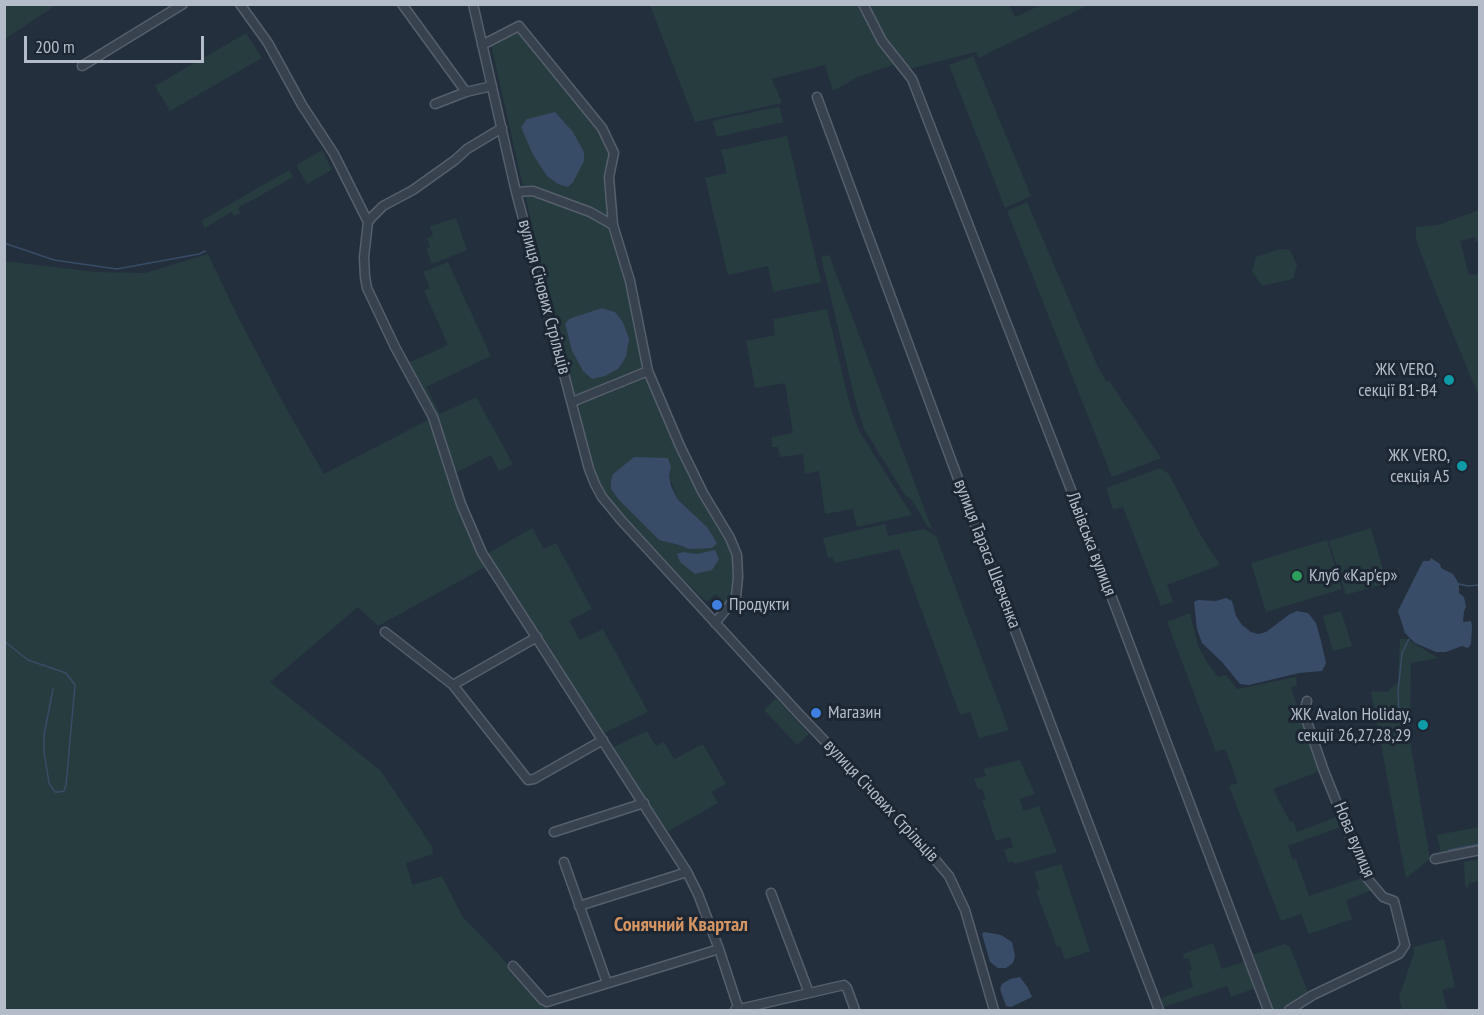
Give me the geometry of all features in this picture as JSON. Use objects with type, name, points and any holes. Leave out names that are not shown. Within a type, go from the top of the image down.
[{"type":"street","points":[[82,66],[183,4]]},
{"type":"street","points":[[240,4],[268,43],[302,105],[334,154],[368,222],[364,267],[367,288],[395,347],[433,417],[461,504],[482,554],[687,872],[719,949],[738,1010],[845,986],[848,988],[855,1011]]},
{"type":"street","points":[[402,4],[466,92]]},
{"type":"street","name":"вулиця Січових Стрільців","points":[[473,4],[516,192],[589,469],[602,497],[715,623],[911,831],[949,876],[965,910],[994,1011]]},
{"type":"street","name":"Львівська вулиця","points":[[863,4],[882,41],[912,79],[1077,505],[1268,1011]]},
{"type":"street","points":[[482,45],[519,26],[602,128],[614,153],[609,177],[613,225],[630,281],[648,370],[684,456],[737,555],[736,597],[715,623]]},
{"type":"street","points":[[435,104],[466,92],[492,86]]},
{"type":"street","name":"вулиця Тараса Шевченка","points":[[817,97],[974,522],[1159,1011]]},
{"type":"street","points":[[368,222],[383,206],[413,190],[467,149],[502,128]]},
{"type":"street","name":"вулиця Січових Стрільців","points":[[516,192],[533,191],[590,212],[613,225]]},
{"type":"street","name":"вулиця Січових Стрільців","points":[[572,402],[648,370]]},
{"type":"street","points":[[385,632],[453,685],[528,780],[534,779],[603,740]]},
{"type":"street","points":[[453,685],[537,637]]},
{"type":"street","name":"Нова вулиця","points":[[1289,1011],[1313,995],[1399,954],[1405,945],[1395,901],[1383,897],[1367,878],[1324,771],[1304,713],[1307,701]]},
{"type":"street","points":[[554,832],[644,803]]},
{"type":"street","points":[[1435,859],[1479,850]]},
{"type":"street","points":[[564,862],[607,983]]},
{"type":"street","points":[[579,906],[687,872]]},
{"type":"street","points":[[771,893],[809,993]]},
{"type":"street","points":[[513,966],[547,1002],[719,949]]},
{"type":"green space","points":[[1009,4],[1015,17],[1041,5],[1089,5],[978,58],[976,52],[909,69],[883,35],[895,64],[858,77],[833,91],[825,65],[772,79],[782,103],[695,122],[650,5]]},
{"type":"green space","points":[[5,5],[56,5],[5,39]]},
{"type":"green space","points":[[246,33],[262,58],[170,111],[155,86]]},
{"type":"green space","points":[[515,33],[523,35],[602,133],[611,154],[612,229],[648,376],[735,562],[735,583],[727,605],[716,594],[708,601],[704,600],[680,576],[606,496],[593,467],[536,244],[491,45]],"holes":[[[602,308],[615,312],[623,322],[583,371],[572,351],[565,324]],[[635,457],[671,467],[669,476],[678,500],[701,521],[717,543],[689,549],[659,540],[618,499],[611,489],[613,474]]]},
{"type":"green space","points":[[973,56],[1031,196],[1005,208],[949,65]]},
{"type":"green space","points":[[780,108],[783,122],[717,137],[712,121]]},
{"type":"green space","points":[[787,136],[821,282],[773,292],[768,266],[728,275],[705,178],[727,173],[721,150]]},
{"type":"green space","points":[[322,150],[332,170],[307,184],[296,165]]},
{"type":"green space","points":[[289,170],[293,177],[238,208],[240,213],[234,216],[231,212],[205,228],[201,221]]},
{"type":"green space","points":[[1027,202],[1097,365],[1161,458],[1112,477],[1007,211]]},
{"type":"green space","points":[[1479,210],[1479,241],[1476,242],[1475,237],[1460,241],[1469,275],[1479,274],[1479,397],[1416,240],[1416,227],[1438,225]]},
{"type":"green space","points":[[456,218],[467,250],[432,264],[426,248],[430,247],[427,238],[433,235],[430,226]]},
{"type":"green space","points":[[1280,249],[1290,250],[1297,265],[1293,279],[1262,286],[1252,272],[1256,257]]},
{"type":"green space","points":[[208,254],[287,410],[324,474],[430,419],[487,566],[378,626],[358,607],[270,682],[380,770],[432,846],[433,854],[406,863],[412,885],[442,876],[462,916],[549,1010],[5,1010],[4,261],[96,272],[145,273]]},
{"type":"green space","points":[[829,255],[932,529],[927,526],[912,500],[905,495],[864,429],[821,257]]},
{"type":"green space","points":[[448,262],[491,356],[426,387],[440,414],[476,397],[513,464],[499,471],[491,455],[453,474],[406,364],[448,345],[424,291],[430,288],[423,272]]},
{"type":"green space","points":[[827,309],[850,406],[859,431],[912,515],[857,527],[853,509],[825,514],[819,471],[805,474],[803,454],[780,457],[778,447],[772,447],[772,437],[793,433],[785,383],[755,388],[746,341],[775,335],[773,319]]},
{"type":"green space","points":[[1160,468],[1169,474],[1200,534],[1220,565],[1167,585],[1173,602],[1161,606],[1123,507],[1113,510],[1106,488]]},
{"type":"green space","points":[[885,524],[888,536],[924,529],[936,536],[1009,730],[979,738],[970,712],[960,715],[899,549],[835,563],[832,557],[828,558],[823,538]]},
{"type":"green space","points":[[532,528],[544,549],[556,543],[592,609],[569,621],[580,640],[603,629],[648,712],[602,734],[485,555]]},
{"type":"green space","points":[[1371,528],[1387,583],[1346,595],[1329,541]]},
{"type":"green space","name":"Клуб «Кар'єр»","points":[[1327,540],[1342,589],[1266,612],[1251,563]]},
{"type":"green space","points":[[1341,611],[1352,646],[1333,651],[1323,616]]},
{"type":"green space","points":[[1190,613],[1198,646],[1207,662],[1218,677],[1226,675],[1237,689],[1296,677],[1297,685],[1291,688],[1320,771],[1273,789],[1290,822],[1293,821],[1297,832],[1339,816],[1343,826],[1288,846],[1293,860],[1296,859],[1309,896],[1362,878],[1373,890],[1346,900],[1352,919],[1309,934],[1301,914],[1281,921],[1229,786],[1238,783],[1225,749],[1216,752],[1167,622]]},
{"type":"green space","points":[[1400,639],[1407,639],[1438,658],[1411,663],[1410,741],[1430,859],[1406,878],[1371,691],[1387,692],[1398,682]]},
{"type":"green space","points":[[776,698],[809,734],[797,745],[764,710]]},
{"type":"green space","points":[[647,731],[656,746],[664,742],[674,759],[703,744],[726,784],[711,792],[718,803],[665,833],[612,748]]},
{"type":"green space","points":[[1020,760],[1035,794],[1020,799],[1023,811],[1039,806],[1057,852],[1015,864],[1008,862],[1004,850],[1013,847],[1010,837],[996,841],[982,800],[986,799],[974,779],[986,776],[983,769]]},
{"type":"green space","points":[[1479,827],[1479,848],[1441,854],[1437,835]]},
{"type":"green space","points":[[1479,859],[1479,881],[1468,884],[1468,890],[1465,885],[1464,862]]},
{"type":"green space","points":[[1061,864],[1090,951],[1065,960],[1060,946],[1057,947],[1036,891],[1040,889],[1034,872]]},
{"type":"green space","points":[[1444,939],[1455,987],[1442,990],[1447,1010],[1402,1010],[1399,997],[1414,953],[1413,947]]},
{"type":"green space","points":[[1213,943],[1222,969],[1246,961],[1256,988],[1231,997],[1227,986],[1164,1007],[1161,998],[1193,987],[1189,972],[1192,969],[1188,958],[1184,959],[1183,954]]},
{"type":"green space","points":[[1284,944],[1290,947],[1308,992],[1281,1010],[1272,1010],[1252,955]]},
{"type":"water","points":[[555,112],[573,132],[584,152],[584,161],[568,187],[558,184],[547,176],[533,155],[521,127],[527,119]]},
{"type":"water","points":[[602,308],[615,312],[623,322],[629,339],[626,357],[618,369],[605,376],[592,379],[583,371],[572,351],[565,324],[569,319]]},
{"type":"water","points":[[634,457],[668,458],[671,467],[669,476],[671,486],[678,500],[707,527],[717,543],[712,548],[689,549],[659,540],[618,499],[611,489],[613,474]]},
{"type":"water","points":[[715,550],[719,559],[712,570],[695,574],[680,562],[677,554],[683,552],[697,554]]},
{"type":"water","points":[[1431,558],[1440,564],[1441,568],[1453,574],[1459,584],[1459,593],[1464,597],[1466,607],[1463,622],[1471,621],[1472,626],[1471,644],[1468,648],[1462,646],[1446,652],[1436,652],[1415,643],[1405,633],[1398,611],[1423,561],[1429,561]]},
{"type":"water","points":[[1226,598],[1232,601],[1236,616],[1242,625],[1258,634],[1266,632],[1297,611],[1308,613],[1316,623],[1321,641],[1326,663],[1322,671],[1299,673],[1249,685],[1240,684],[1202,643],[1197,629],[1194,602]]},
{"type":"water","points":[[984,932],[1001,935],[1012,942],[1015,956],[1013,963],[1006,968],[998,968],[990,962],[982,934]]},
{"type":"water","points":[[1020,977],[1032,997],[1011,1007],[1006,1006],[1000,989],[1002,984]]},
{"type":"waterway","points":[[4,243],[54,260],[117,269],[205,251]]},
{"type":"waterway","points":[[1459,584],[1480,585]]},
{"type":"waterway","points":[[1399,713],[1398,692],[1402,653],[1409,639]]},
{"type":"waterway","points":[[4,641],[28,660],[66,673],[75,685],[66,785],[64,791],[59,792],[55,792],[49,783],[44,752],[44,735],[53,689]]},
{"type":"waterway","points":[[1449,850],[1480,844]]},
{"type":"place","name":"ЖК VERO, секції В1-В4","points":[[1449,380]]},
{"type":"place","name":"ЖК VERO, секція А5","points":[[1462,466]]},
{"type":"place","name":"Клуб «Кар'єр»","points":[[1297,576]]},
{"type":"place","name":"Продукти","points":[[717,605]]},
{"type":"place","name":"Магазин","points":[[816,713]]},
{"type":"place","name":"ЖК Avalon Holiday, секції 26,27,28,29","points":[[1423,725]]},
{"type":"district","name":"Сонячний Квартал","points":[[681,925]]}]
